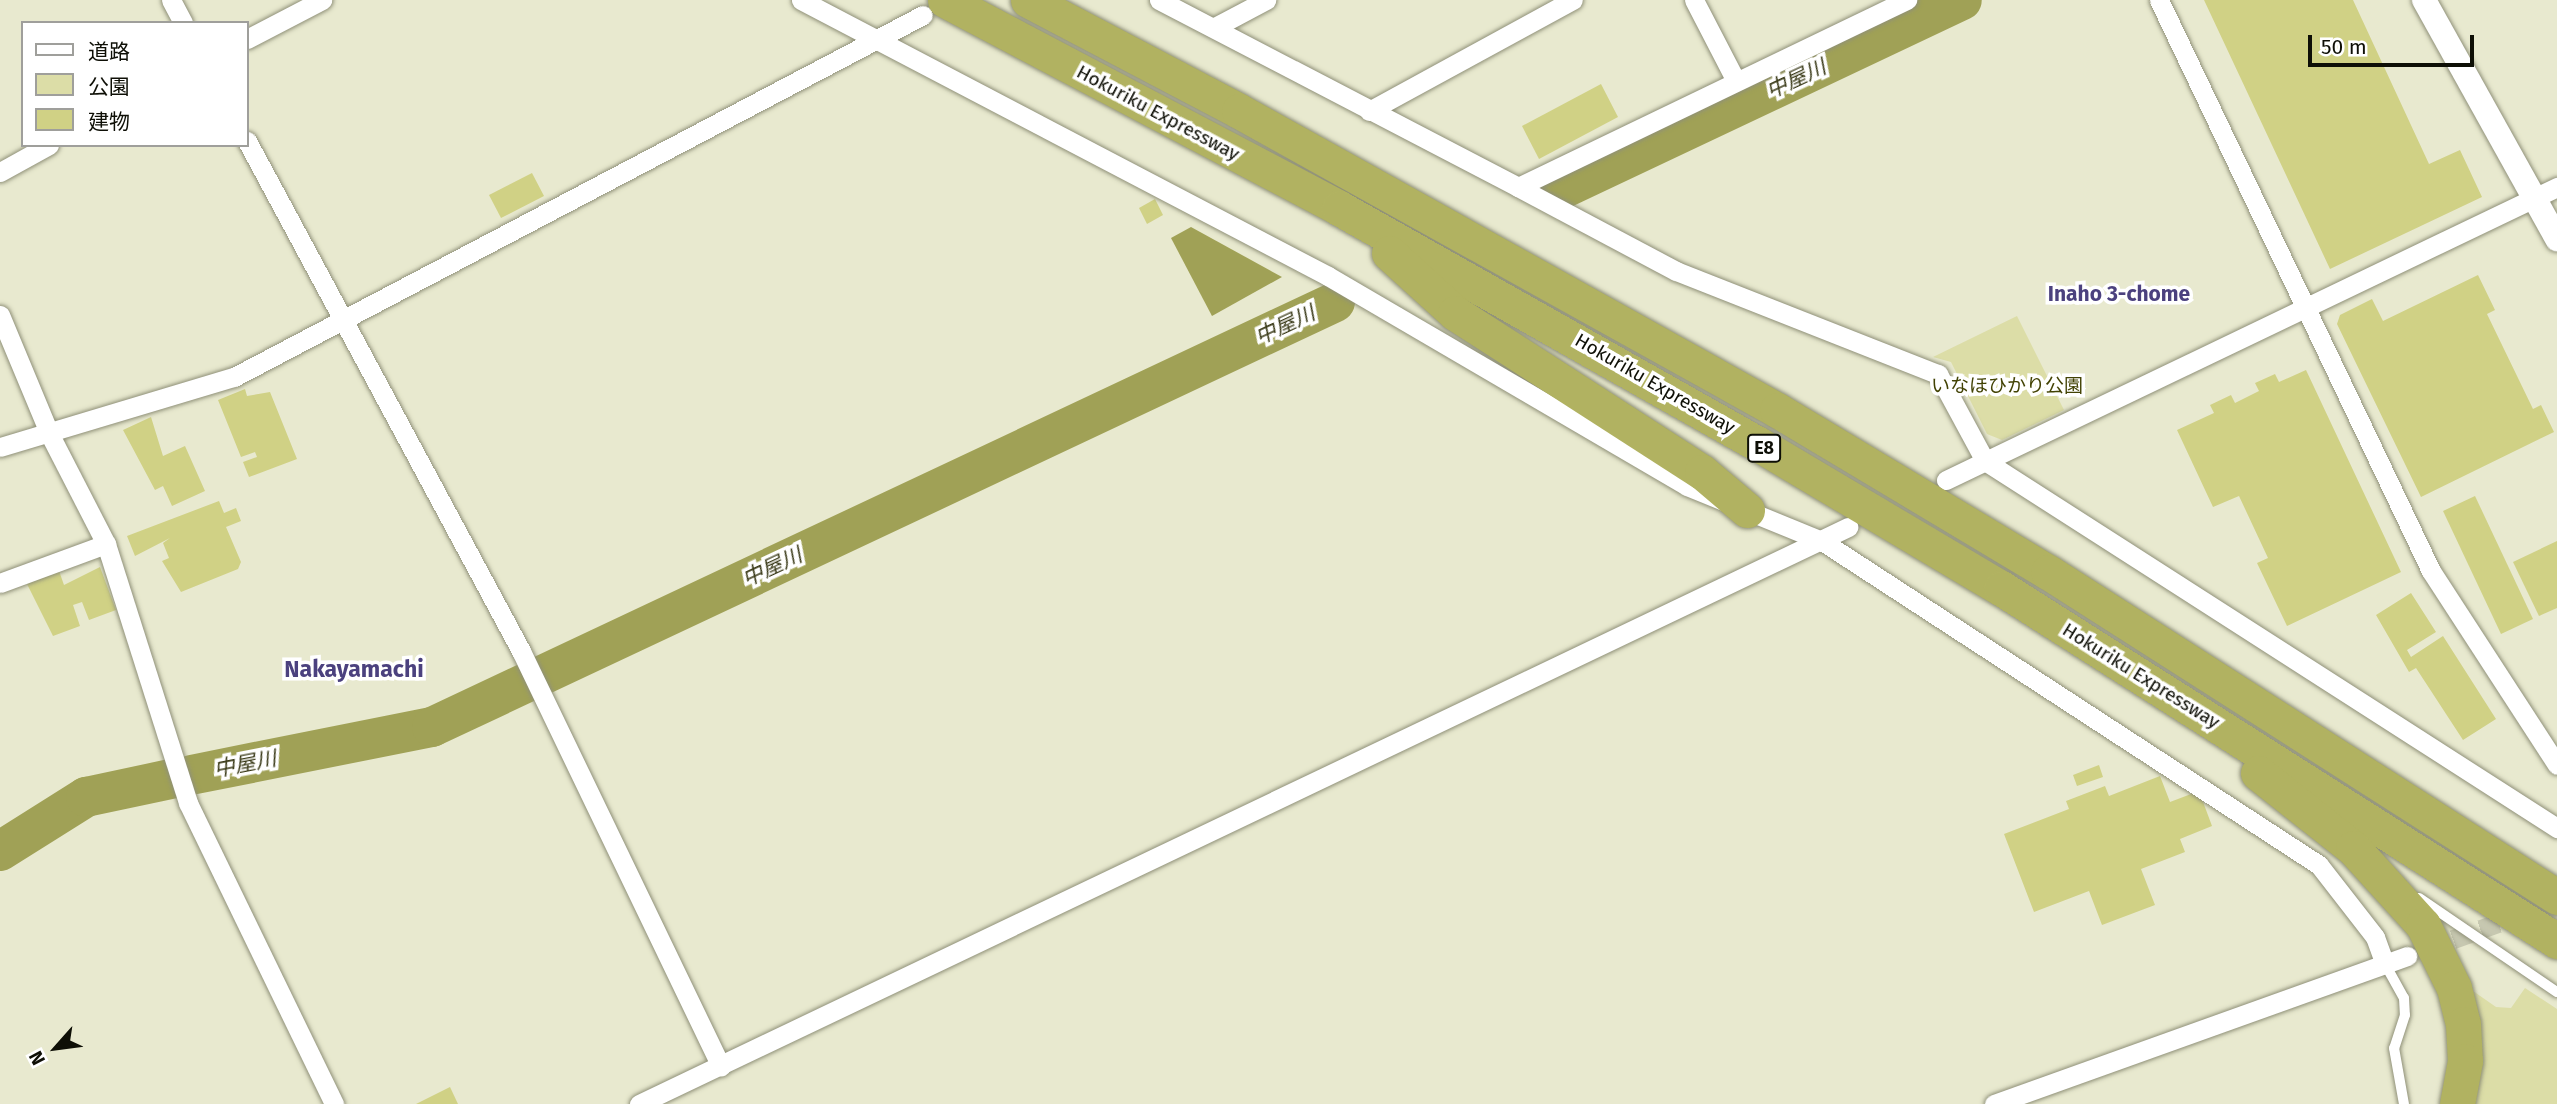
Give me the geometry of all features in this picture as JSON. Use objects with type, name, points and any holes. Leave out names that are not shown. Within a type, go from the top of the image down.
[{"type":"highway","name":"Hokuriku Expressway","points":[[1028,0],[1322,156],[1777,410],[2048,572],[2557,897]]},
{"type":"highway","name":"Hokuriku Expressway","points":[[934,8],[1339,208],[1758,444],[2001,588],[2557,941]]},
{"type":"highway","points":[[1339,208],[1455,313],[1702,472],[1746,510]]},
{"type":"highway","points":[[1758,444],[1839,502],[2173,712],[2353,848],[2423,925],[2454,988],[2465,1061],[2457,1104]]},
{"type":"street","points":[[171,0],[182,21]]},
{"type":"street","points":[[248,38],[322,0]]},
{"type":"street","points":[[802,0],[1328,276],[1687,486],[1822,541],[2319,865],[2375,937],[2385,964]]},
{"type":"street","points":[[1159,0],[1676,271],[1938,374],[1985,461],[2557,828]]},
{"type":"street","points":[[1215,27],[1266,0]]},
{"type":"street","points":[[1369,111],[1573,0]]},
{"type":"street","points":[[1694,0],[1736,80]]},
{"type":"street","points":[[1518,187],[1907,0]]},
{"type":"street","points":[[2159,0],[2439,588],[2557,765]]},
{"type":"street","points":[[2424,0],[2557,239]]},
{"type":"street","points":[[0,447],[234,377],[934,8]]},
{"type":"street","points":[[248,143],[521,651],[720,1066]]},
{"type":"street","points":[[0,172],[45,147]]},
{"type":"street","points":[[1947,480],[2557,187]]},
{"type":"street","points":[[0,314],[48,433],[106,544],[188,803],[334,1104]]},
{"type":"street","points":[[639,1104],[1848,527]]},
{"type":"street","points":[[0,583],[106,544]]},
{"type":"street","points":[[1994,1104],[2407,956]]},
{"type":"lane","points":[[2353,848],[2557,992]]},
{"type":"lane","points":[[2385,964],[2404,999],[2405,1015],[2394,1048],[2404,1104]]},
{"type":"green space","name":"いなほひかり公園","points":[[2017,316],[2064,410],[2002,440],[1987,434],[1951,362],[1933,357]]},
{"type":"green space","points":[[2525,988],[2557,1009],[2557,1104],[2472,1104],[2479,1019],[2473,991],[2496,1007],[2511,1008]]},
{"type":"shaded area","points":[[1191,227],[1282,277],[1212,316],[1171,238]]},
{"type":"building","points":[[2204,0],[2353,0],[2429,164],[2460,150],[2482,197],[2330,269]]},
{"type":"building","points":[[1601,84],[1618,117],[1539,159],[1522,126]]},
{"type":"building","points":[[532,173],[544,196],[501,218],[489,195]]},
{"type":"building","points":[[1155,199],[1163,215],[1147,224],[1139,208]]},
{"type":"building","points":[[2478,275],[2495,310],[2487,314],[2533,409],[2541,405],[2554,432],[2421,497],[2337,324],[2340,315],[2372,299],[2383,321]]},
{"type":"building","points":[[2306,370],[2401,572],[2287,626],[2257,563],[2268,558],[2239,496],[2213,507],[2177,430],[2214,413],[2210,405],[2231,395],[2235,403],[2259,391],[2255,383],[2275,374],[2279,382]]},
{"type":"building","points":[[245,389],[247,396],[270,392],[297,459],[249,477],[243,462],[257,457],[255,452],[241,457],[218,400]]},
{"type":"building","points":[[151,417],[163,456],[185,446],[205,491],[172,506],[163,486],[155,490],[123,430]]},
{"type":"building","points":[[2475,496],[2533,619],[2501,634],[2443,511]]},
{"type":"building","points":[[219,501],[224,513],[236,508],[241,521],[226,527],[241,562],[238,569],[181,592],[162,561],[169,558],[163,543],[170,538],[135,556],[127,536]]},
{"type":"building","points":[[2557,541],[2557,608],[2539,616],[2513,562]]},
{"type":"building","points":[[100,567],[116,610],[89,620],[82,602],[73,605],[80,626],[53,636],[25,580],[58,568],[64,585]]},
{"type":"building","points":[[2411,593],[2436,632],[2407,650],[2411,657],[2443,636],[2496,719],[2463,740],[2416,668],[2409,672],[2376,615]]},
{"type":"building","points":[[2099,765],[2103,777],[2077,786],[2073,775]]},
{"type":"building","points":[[2160,776],[2170,802],[2199,791],[2212,826],[2180,839],[2185,852],[2141,869],[2155,905],[2102,925],[2089,891],[2034,912],[2004,834],[2069,809],[2066,801],[2105,786],[2109,796]]},
{"type":"building","points":[[450,1087],[458,1104],[416,1104]]},
{"type":"waterway","name":"中屋川","points":[[1554,193],[1962,0]]},
{"type":"waterway","name":"中屋川","points":[[191,775],[432,727],[1335,302]]},
{"type":"waterway","name":"中屋川","points":[[0,851],[86,797],[171,779]]},
{"type":"tunnel","points":[[2426,949],[2520,915]]},
{"type":"district","name":"Inaho 3-chome","points":[[2119,294]]},
{"type":"district","name":"Nakayamachi","points":[[354,669]]}]
